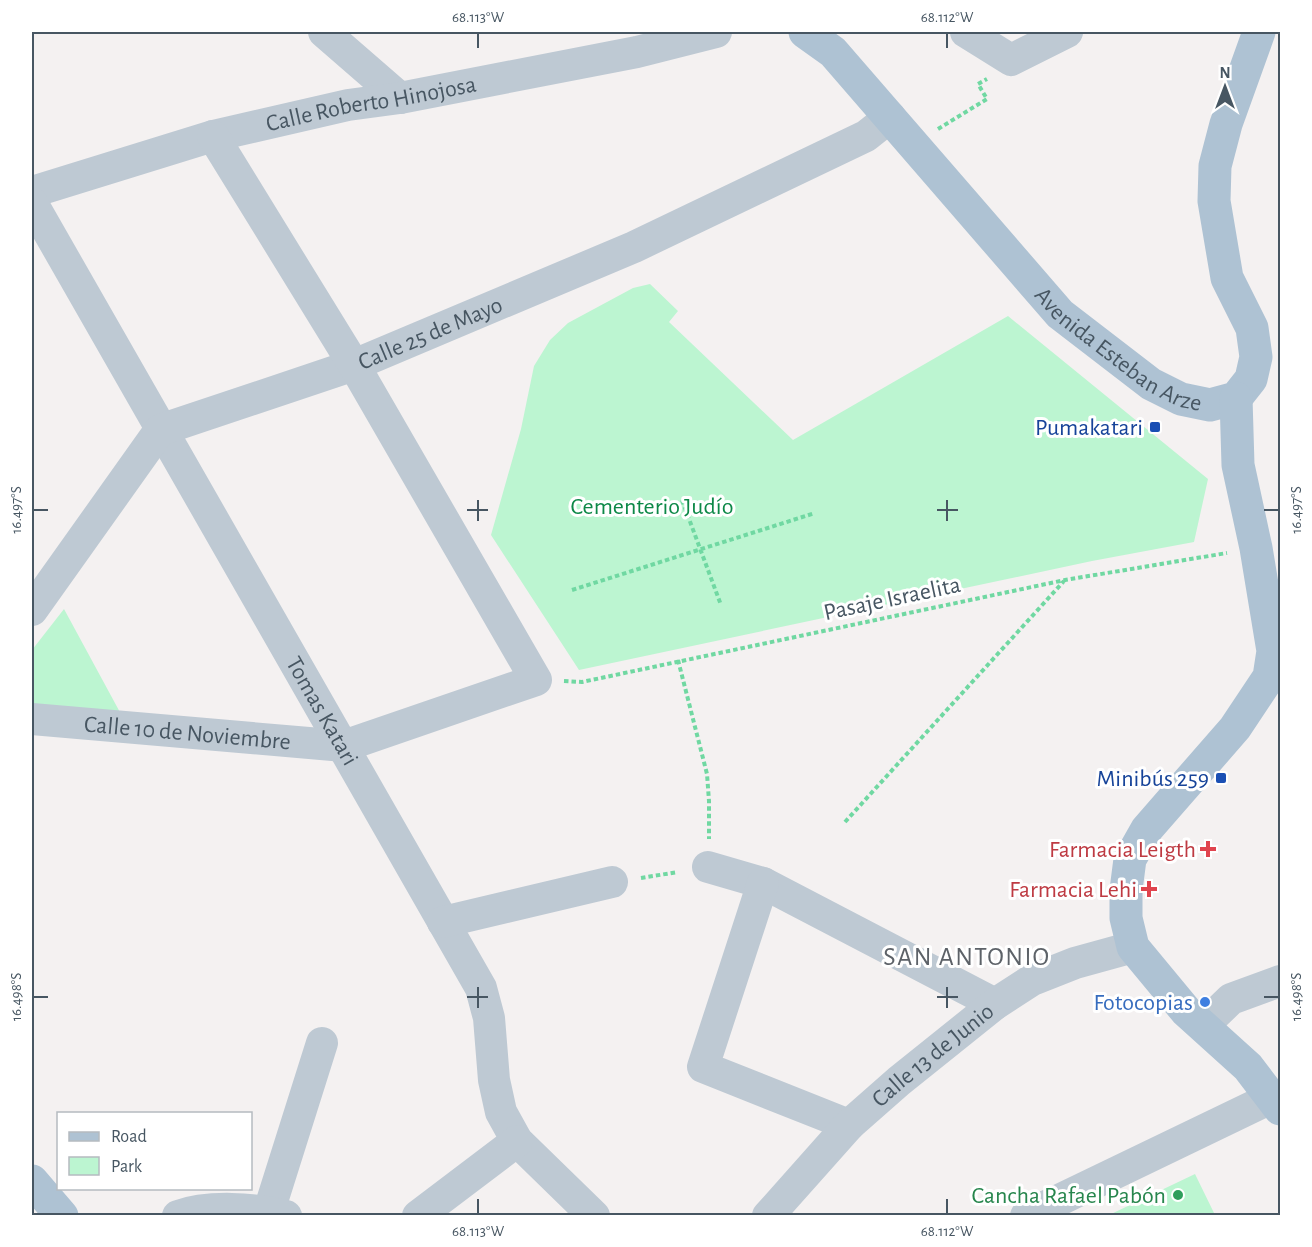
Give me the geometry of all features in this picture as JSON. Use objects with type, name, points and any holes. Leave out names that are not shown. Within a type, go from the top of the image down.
[{"type":"main road","name":"Avenida Esteban Arze","points":[[805,32],[833,52],[1060,314],[1151,384],[1180,399],[1210,405],[1236,398],[1251,379],[1256,357],[1252,328],[1227,278],[1214,201],[1215,166],[1226,124],[1259,32]]},
{"type":"main road","points":[[1236,398],[1238,465],[1256,548],[1273,651],[1275,682],[1147,829],[1130,859],[1126,890],[1126,918],[1133,948],[1186,1011],[1248,1067],[1276,1103]]},
{"type":"main road","points":[[32,1180],[62,1215]]},
{"type":"street","points":[[324,32],[400,98]]},
{"type":"street","name":"Calle Roberto Hinojosa","points":[[32,192],[213,136],[348,105],[400,98],[637,52],[716,32]]},
{"type":"street","points":[[966,32],[1011,60],[1067,32]]},
{"type":"street","name":"Calle 25 de Mayo","points":[[160,430],[354,365],[634,247],[866,136],[890,117]]},
{"type":"street","points":[[213,136],[354,365],[536,680],[344,746]]},
{"type":"street","name":"Tomas Katari","points":[[32,203],[481,988],[489,1018],[494,1080],[501,1112],[517,1141],[594,1215]]},
{"type":"street","points":[[32,610],[160,430]]},
{"type":"street","name":"Calle 10 de Noviembre","points":[[32,719],[344,746]]},
{"type":"street","points":[[708,867],[763,883],[995,1005]]},
{"type":"street","points":[[443,922],[612,882]]},
{"type":"street","points":[[763,883],[703,1067],[849,1125]]},
{"type":"street","name":"Calle 13 de Junio","points":[[768,1215],[849,1125],[899,1081],[995,1005],[1032,980],[1075,963],[1133,948]]},
{"type":"street","points":[[1204,1025],[1231,999],[1281,981]]},
{"type":"street","points":[[177,1215],[187,1212],[228,1210],[278,1214],[322,1043]]},
{"type":"street","points":[[1026,1215],[1276,1103]]},
{"type":"street","points":[[418,1215],[517,1141]]},
{"type":"path","points":[[942,126],[987,99],[978,84],[1011,60]]},
{"type":"path","points":[[682,500],[721,604]]},
{"type":"path","points":[[572,590],[815,513]]},
{"type":"path","name":"Pasaje Israelita","points":[[536,680],[582,682],[1065,580],[1256,548]]},
{"type":"path","points":[[845,822],[1065,580]]},
{"type":"path","points":[[612,882],[708,867],[707,774],[678,660]]},
{"type":"green space","name":"Cementerio Judío","points":[[650,284],[678,311],[669,322],[793,440],[1008,316],[1208,479],[1194,542],[1092,561],[579,670],[491,535],[521,429],[534,366],[550,340],[568,323],[633,288]]},
{"type":"green space","points":[[64,609],[122,716],[32,708],[32,650]]},
{"type":"green space","name":"Cancha Rafael Pabón","points":[[1195,1174],[1215,1215],[1109,1215]]},
{"type":"place","name":"Pumakatari","points":[[1155,427]]},
{"type":"place","name":"Minibús 259","points":[[1221,778]]},
{"type":"place","name":"Farmacia Leigth","points":[[1208,849]]},
{"type":"place","name":"Farmacia Lehi","points":[[1149,889]]},
{"type":"place","name":"Fotocopias","points":[[1205,1002]]},
{"type":"place","name":"Cancha Rafael Pabón","points":[[1178,1195]]},
{"type":"district","name":"SAN ANTONIO","points":[[967,956]]}]
